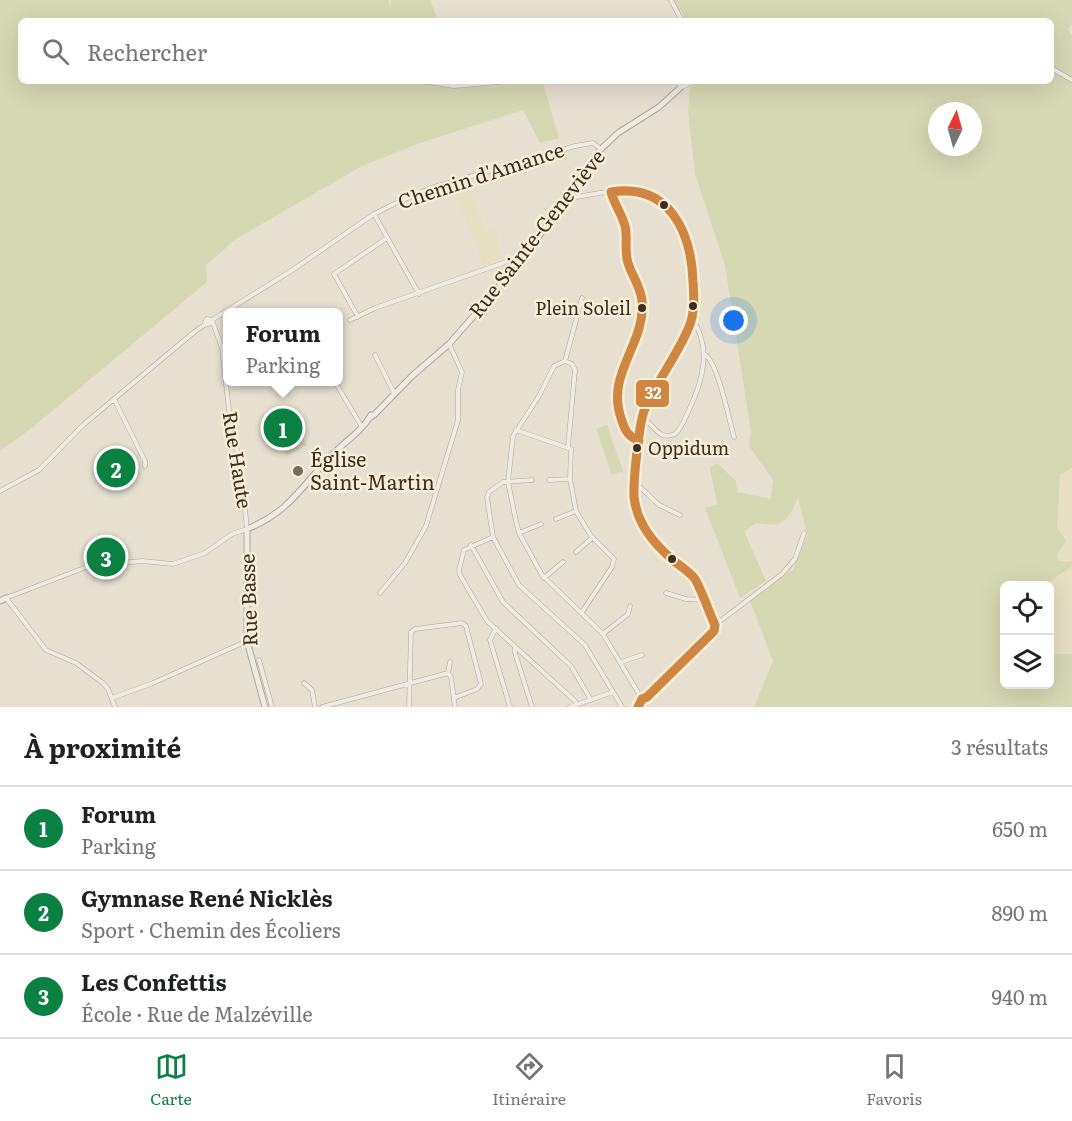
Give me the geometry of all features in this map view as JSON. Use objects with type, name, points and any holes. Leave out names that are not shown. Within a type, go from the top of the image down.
[{"type":"street","points":[[671,0],[680,18]]},
{"type":"street","points":[[1054,70],[1072,80]]},
{"type":"street","points":[[441,84],[454,86],[476,84]]},
{"type":"street","points":[[679,84],[681,87],[684,84]]},
{"type":"street","name":"Rue Sainte-Geneviève","points":[[247,529],[268,520],[288,505],[323,464],[362,427],[379,405],[449,344],[494,294],[534,243],[601,149],[618,133],[659,107],[681,87]]},
{"type":"street","name":"Chemin d'Amance","points":[[232,308],[374,214],[426,190],[592,143],[601,149]]},
{"type":"street","points":[[577,198],[628,190],[653,196],[665,204],[677,218],[687,245],[692,271],[694,296],[692,318],[642,418],[634,484],[637,512],[648,534],[660,549],[691,575],[715,625],[714,631],[647,698],[642,699],[638,707]]},
{"type":"street","points":[[611,192],[612,202],[626,226],[626,257],[637,280],[642,299],[638,330],[623,364],[616,389],[621,421],[630,436],[639,441]]},
{"type":"street","points":[[374,214],[419,294]]},
{"type":"street","points":[[358,317],[335,278],[335,273],[387,238]]},
{"type":"street","points":[[350,320],[375,308],[503,263],[515,265]]},
{"type":"street","points":[[565,361],[582,298]]},
{"type":"street","name":"Chemin d'Amance","points":[[0,491],[39,470],[83,425],[204,325],[207,319],[213,320],[223,314]]},
{"type":"street","points":[[642,418],[650,422],[662,435],[669,436],[677,432],[699,387],[704,354],[699,330],[692,318]]},
{"type":"street","name":"Rue Haute","points":[[213,320],[223,357]]},
{"type":"street","points":[[380,593],[405,563],[426,526],[458,420],[458,390],[462,372],[449,344]]},
{"type":"street","points":[[704,354],[710,357],[715,369],[734,436]]},
{"type":"street","points":[[375,355],[394,393]]},
{"type":"street","points":[[568,447],[575,370],[572,364],[565,361],[554,366],[539,396],[513,436],[507,482],[519,532],[544,578],[603,634],[642,699]]},
{"type":"street","name":"Rue Haute","points":[[226,386],[241,471],[247,529]]},
{"type":"street","points":[[338,386],[362,427]]},
{"type":"street","points":[[114,399],[146,461],[145,466]]},
{"type":"street","points":[[516,430],[568,447],[572,452],[570,479],[576,511],[592,538],[615,562],[582,612]]},
{"type":"street","points":[[549,480],[570,479]]},
{"type":"street","points":[[532,480],[503,482],[487,495],[494,537],[519,585],[585,645],[622,707]]},
{"type":"street","points":[[634,484],[659,505],[681,515]]},
{"type":"street","points":[[556,519],[576,511]]},
{"type":"street","points":[[519,532],[541,524]]},
{"type":"street","points":[[115,707],[108,689],[101,681],[79,665],[43,648],[3,599],[88,566],[142,561],[173,564],[205,553],[230,535],[247,529]]},
{"type":"street","name":"Rue Basse","points":[[247,529],[247,641],[266,707]]},
{"type":"street","points":[[715,625],[783,574],[795,559],[804,533]]},
{"type":"street","points":[[494,537],[464,549],[459,573],[483,617],[574,701],[573,706],[613,692]]},
{"type":"street","points":[[576,552],[592,538]]},
{"type":"street","points":[[471,545],[503,602],[572,666],[591,700]]},
{"type":"street","points":[[544,578],[563,562]]},
{"type":"street","points":[[666,593],[692,600],[704,600]]},
{"type":"street","points":[[603,634],[628,614],[630,606]]},
{"type":"street","points":[[409,707],[412,631],[462,623],[466,626],[481,685],[477,690],[454,698]]},
{"type":"street","points":[[496,628],[490,640],[510,707]]},
{"type":"street","points":[[112,698],[247,641]]},
{"type":"street","points":[[515,647],[532,707]]},
{"type":"street","points":[[621,662],[642,655]]},
{"type":"street","points":[[259,660],[272,707]]},
{"type":"street","points":[[450,662],[448,673],[451,677],[455,707]]},
{"type":"street","points":[[322,707],[448,673]]},
{"type":"street","points":[[304,683],[312,690],[315,707]]},
{"type":"shaded area","points":[[467,182],[487,232],[496,229],[502,259],[484,266],[453,186]]},
{"type":"shaded area","points":[[1072,468],[1072,562],[1059,561],[1057,554],[1065,541],[1057,527],[1060,475]]},
{"type":"shaded area","points":[[1072,566],[1072,652],[1054,653],[1054,581],[1052,581]]},
{"type":"green space","points":[[0,0],[389,0],[390,11],[391,0],[430,0],[437,18],[18,18],[18,84],[459,84],[460,87],[543,84],[559,138],[540,143],[523,110],[420,143],[362,166],[236,239],[206,265],[207,282],[33,427],[0,451]]},
{"type":"green space","points":[[666,0],[1072,0],[1072,24],[1068,29],[1072,35],[1072,468],[1060,475],[1057,527],[1066,541],[1057,555],[1059,561],[1072,562],[1072,566],[1051,581],[1000,581],[1000,689],[1054,689],[1054,654],[1072,654],[1072,707],[754,707],[773,661],[749,598],[793,570],[807,534],[798,498],[784,521],[773,524],[757,523],[744,531],[766,581],[740,598],[705,508],[717,504],[710,468],[717,463],[736,481],[737,492],[771,499],[773,480],[749,446],[751,432],[725,265],[695,174],[688,111],[690,87],[694,84],[1054,84],[1054,18],[684,18],[681,11]]},
{"type":"green space","points":[[607,425],[623,471],[612,475],[596,429]]},
{"type":"green space","points":[[297,428],[307,445],[286,456],[277,438]]},
{"type":"transit line","name":"32","points":[[611,192],[631,191],[648,195],[662,203],[673,214],[688,245],[694,298],[692,316],[684,338],[644,411],[634,479],[634,497],[639,516],[653,540],[695,579],[715,625]]},
{"type":"transit line","name":"32","points":[[611,192],[625,226],[627,258],[642,301],[642,317],[638,332],[621,374],[618,389],[618,404],[623,425],[630,436],[639,441]]},
{"type":"transit line","name":"32","points":[[638,707],[642,699],[647,697],[714,631],[715,625]]},
{"type":"place","name":"Plein Soleil","points":[[642,308]]},
{"type":"place","name":"Forum","points":[[283,428]]},
{"type":"place","name":"Oppidum","points":[[637,448]]},
{"type":"place","name":"Gymnase René Nicklès","points":[[116,468]]},
{"type":"place","name":"Église Saint-Martin","points":[[298,471]]},
{"type":"place","name":"Les Confettis","points":[[106,557]]}]
